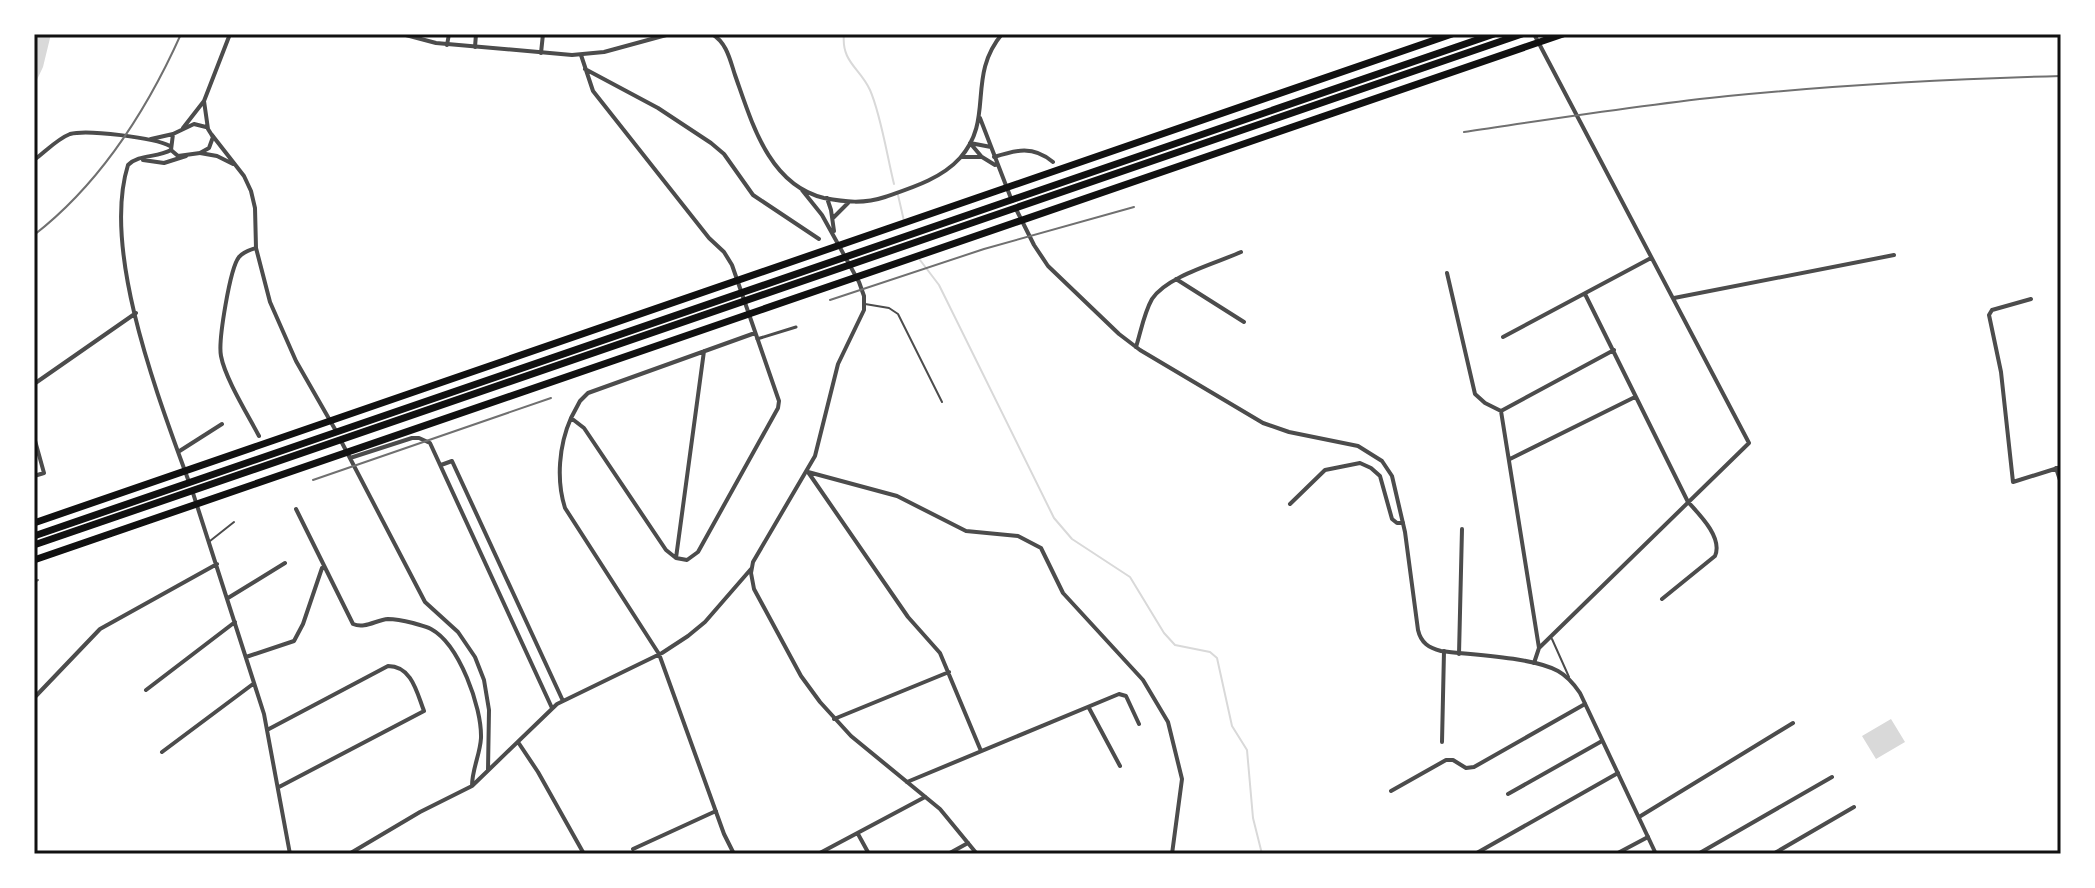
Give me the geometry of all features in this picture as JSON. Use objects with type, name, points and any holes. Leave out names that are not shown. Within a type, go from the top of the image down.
[{"type":"highway","points":[[37,522],[1452,34]]},
{"type":"highway","points":[[1074,184],[1494,34]]},
{"type":"highway","points":[[300,451],[497,378],[1522,34]]},
{"type":"highway","points":[[34,560],[1563,34]]},
{"type":"highway","points":[[34,545],[47,537],[300,451],[500,387],[801,278]]},
{"type":"highway","points":[[34,536],[47,537]]},
{"type":"street","points":[[183,128],[204,101],[230,34]]},
{"type":"street","points":[[402,34],[447,45],[581,55],[609,51],[670,34]]},
{"type":"street","points":[[447,45],[449,34]]},
{"type":"street","points":[[475,47],[476,34]]},
{"type":"street","points":[[541,53],[543,34]]},
{"type":"street","points":[[349,854],[420,812],[472,786],[552,708],[659,654],[702,625],[751,569],[760,547],[808,472],[821,440],[838,364],[862,318],[864,304],[860,285],[822,215],[770,157],[750,116],[725,46],[712,34]]},
{"type":"street","points":[[802,190],[849,202],[873,200],[916,186],[942,172],[961,157],[970,143],[980,118],[982,71],[990,51],[1002,34]]},
{"type":"street","points":[[1534,34],[1749,443],[1539,648]]},
{"type":"street","points":[[571,418],[583,427],[664,547],[676,558],[687,560],[698,552],[779,405],[726,254],[709,238],[595,94],[581,55]]},
{"type":"street","points":[[585,69],[648,102],[702,136],[722,152],[753,195],[819,239]]},
{"type":"street","points":[[200,153],[210,146],[204,101]]},
{"type":"street","points":[[980,118],[997,167],[1024,226],[1045,262],[1136,347],[1267,425],[1354,445],[1375,454],[1385,463],[1392,476],[1403,523],[1418,633],[1427,645],[1444,651],[1534,663],[1557,670],[1570,681],[1585,704],[1656,854]]},
{"type":"street","points":[[148,139],[199,124],[210,131],[248,183],[252,195],[256,248],[270,302],[296,361],[425,602],[458,632],[475,657],[484,680],[489,710],[488,770]]},
{"type":"street","points":[[34,160],[67,136],[83,132],[148,139],[171,148],[177,156],[186,156]]},
{"type":"street","points":[[171,148],[173,134]]},
{"type":"street","points":[[970,143],[991,147]]},
{"type":"street","points":[[970,143],[982,157],[997,167]]},
{"type":"street","points":[[171,148],[158,156],[137,159],[126,169],[121,232],[124,263],[160,402],[210,541],[254,683],[267,730],[290,854]]},
{"type":"street","points":[[994,157],[1024,148],[1053,162]]},
{"type":"street","points":[[137,159],[164,163],[200,153],[217,156],[235,165]]},
{"type":"street","points":[[961,157],[982,157]]},
{"type":"street","points":[[822,215],[827,198]]},
{"type":"street","points":[[827,198],[834,235]]},
{"type":"street","points":[[833,218],[849,202]]},
{"type":"street","points":[[256,248],[241,255],[236,262],[220,349],[223,363],[259,436]]},
{"type":"street","points":[[1136,347],[1152,299],[1160,289],[1176,279],[1241,252]]},
{"type":"street","points":[[1674,298],[1894,255]]},
{"type":"street","points":[[1503,337],[1651,258]]},
{"type":"street","points":[[1447,273],[1475,394],[1501,411]]},
{"type":"street","points":[[1176,279],[1244,322]]},
{"type":"street","points":[[1585,294],[1688,502],[1708,525],[1717,552],[1662,599]]},
{"type":"street","points":[[2031,299],[1992,310],[1989,316],[2000,366],[2013,482],[2059,468],[2061,483]]},
{"type":"street","points":[[34,384],[136,313]]},
{"type":"street","points":[[757,339],[796,327]]},
{"type":"street","points":[[734,854],[659,654],[565,508],[561,473],[564,439],[571,418],[588,393],[755,333]]},
{"type":"street","points":[[1501,411],[1614,350]]},
{"type":"street","points":[[676,558],[704,351]]},
{"type":"street","points":[[1510,459],[1635,397]]},
{"type":"street","points":[[1501,411],[1539,648],[1534,663]]},
{"type":"street","points":[[178,452],[222,424]]},
{"type":"street","points":[[34,437],[44,473],[34,476]]},
{"type":"street","points":[[350,458],[419,438],[430,443],[552,708]]},
{"type":"street","points":[[441,465],[452,461],[563,701]]},
{"type":"street","points":[[1290,504],[1325,470],[1360,463],[1380,476],[1393,521],[1403,523]]},
{"type":"street","points":[[808,472],[908,617],[935,645],[981,751]]},
{"type":"street","points":[[808,472],[897,496],[966,531],[1021,536],[1042,549],[1063,593],[1141,677],[1168,722],[1180,763],[1182,783],[1172,854]]},
{"type":"street","points":[[296,509],[353,624],[361,626],[394,619],[428,628],[456,657],[473,694],[480,721],[480,742],[473,766],[472,786]]},
{"type":"street","points":[[1459,654],[1462,529]]},
{"type":"street","points":[[228,598],[285,563]]},
{"type":"street","points":[[34,698],[100,629],[217,564]]},
{"type":"street","points":[[246,657],[294,641],[305,620],[323,567]]},
{"type":"street","points":[[751,569],[759,603],[806,684],[834,719],[940,809],[977,854]]},
{"type":"street","points":[[146,690],[235,622]]},
{"type":"street","points":[[1442,742],[1444,651]]},
{"type":"street","points":[[267,730],[388,666],[400,667],[407,673],[424,711],[279,787]]},
{"type":"street","points":[[834,719],[949,672]]},
{"type":"street","points":[[162,752],[254,683]]},
{"type":"street","points":[[907,782],[1123,694],[1132,704],[1139,724]]},
{"type":"street","points":[[1391,791],[1445,760],[1453,760],[1466,768],[1474,767],[1585,704]]},
{"type":"street","points":[[1089,708],[1120,766]]},
{"type":"street","points":[[1639,817],[1793,723]]},
{"type":"street","points":[[1508,794],[1602,741]]},
{"type":"street","points":[[518,742],[547,786],[584,854]]},
{"type":"street","points":[[1475,854],[1618,773]]},
{"type":"street","points":[[1698,854],[1832,777]]},
{"type":"street","points":[[818,854],[925,797]]},
{"type":"street","points":[[1773,854],[1854,807]]},
{"type":"street","points":[[633,849],[716,811]]},
{"type":"street","points":[[858,834],[869,854]]},
{"type":"street","points":[[1616,854],[1648,837]]},
{"type":"street","points":[[948,854],[968,843]]},
{"type":"lane","points":[[864,304],[889,308],[898,314],[942,402]]},
{"type":"lane","points":[[210,541],[234,522]]},
{"type":"lane","points":[[1551,638],[1570,681]]},
{"type":"shaded area","points":[[34,34],[51,34],[43,67],[34,86]]},
{"type":"shaded area","points":[[1891,719],[1905,742],[1876,759],[1862,736]]},
{"type":"waterway","points":[[844,34],[848,58],[866,82],[874,100],[894,184]]},
{"type":"waterway","points":[[898,195],[904,221]]},
{"type":"waterway","points":[[920,260],[939,285],[1054,518],[1072,539],[1130,577],[1164,633],[1175,645],[1210,652],[1217,658],[1232,726],[1247,750],[1253,818],[1262,854]]},
{"type":"railway","points":[[34,235],[80,192],[120,144],[153,90],[181,34]]},
{"type":"railway","points":[[1464,132],[1728,96],[1894,83],[2061,76]]},
{"type":"railway","points":[[830,300],[984,249],[1134,207]]},
{"type":"railway","points":[[313,480],[551,398]]},
{"type":"railway","points":[[34,582],[38,580]]}]
